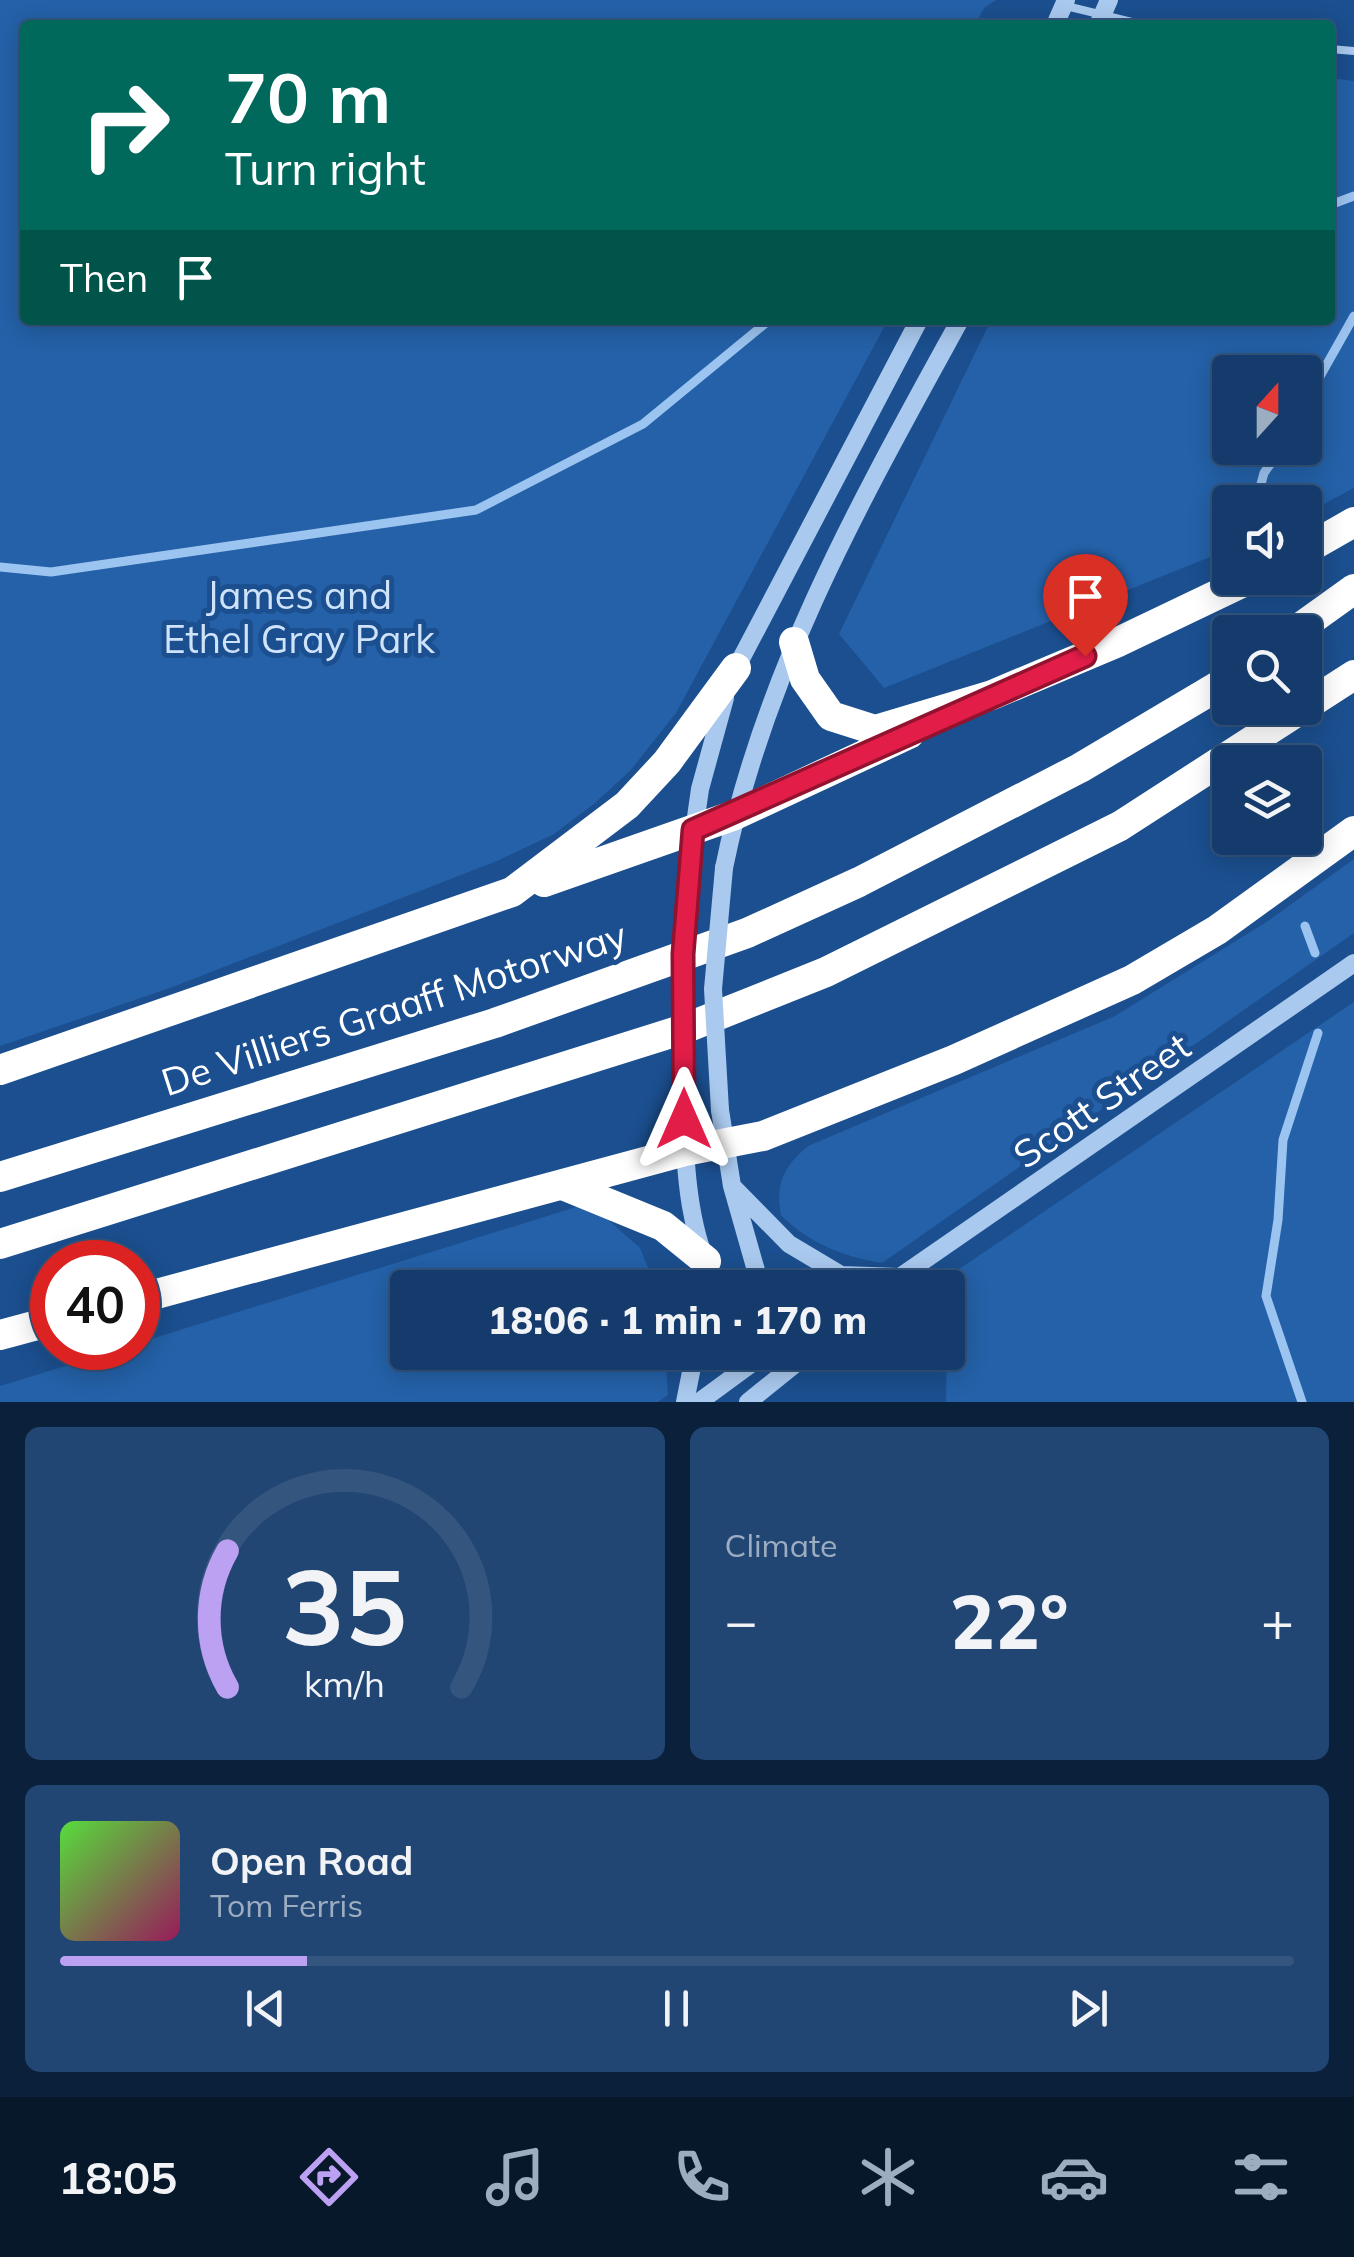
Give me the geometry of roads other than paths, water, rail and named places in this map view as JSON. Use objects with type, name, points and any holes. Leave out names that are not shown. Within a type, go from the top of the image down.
[{"type":"highway","points":[[1322,540],[1354,522]]},
{"type":"highway","points":[[1318,615],[1354,589]]},
{"type":"highway","points":[[0,1070],[735,815],[1216,595]]},
{"type":"highway","points":[[794,642],[815,696],[831,716],[858,728],[900,725],[992,695]]},
{"type":"highway","points":[[512,892],[589,838],[626,805],[667,762],[736,668]]},
{"type":"highway","points":[[0,1244],[681,1030],[826,972],[1120,826],[1354,675]]},
{"type":"highway","name":"De Villiers Graaff Motorway","points":[[0,1177],[495,1023],[746,933],[859,882],[1080,768],[1212,690]]},
{"type":"highway","points":[[160,1293],[685,1151],[764,1136],[954,1060],[1132,980],[1217,930],[1354,831]]},
{"type":"highway","points":[[563,1186],[663,1226],[703,1270]]},
{"type":"highway","points":[[0,1335],[30,1327]]},
{"type":"street","points":[[708,1270],[685,1151],[683,954],[693,830],[717,718],[736,668],[915,325]]},
{"type":"street","points":[[756,1270],[732,1186],[725,1144],[714,988],[724,868],[735,815],[794,642],[822,580],[957,325]]},
{"type":"street","name":"Scott Street","points":[[909,1270],[1354,963]]},
{"type":"street","points":[[732,1186],[789,1244],[833,1270]]},
{"type":"street","points":[[685,1402],[691,1370]]},
{"type":"street","points":[[698,1402],[741,1370]]},
{"type":"street","points":[[772,1370],[778,1380]]},
{"type":"street","points":[[748,1402],[787,1370]]},
{"type":"lane","points":[[1065,3],[1103,14]]},
{"type":"waterway","points":[[1335,203],[1354,196]]},
{"type":"waterway","points":[[1322,373],[1354,316]]},
{"type":"waterway","points":[[0,567],[51,572],[476,510],[643,424],[763,325]]},
{"type":"waterway","points":[[1261,485],[1270,465]]},
{"type":"waterway","points":[[1305,926],[1315,953]]},
{"type":"waterway","points":[[1302,1402],[1266,1296],[1278,1220],[1283,1140],[1318,1033]]},
{"type":"park label","name":"James and Ethel Gray Park","points":[[299,618]]}]
